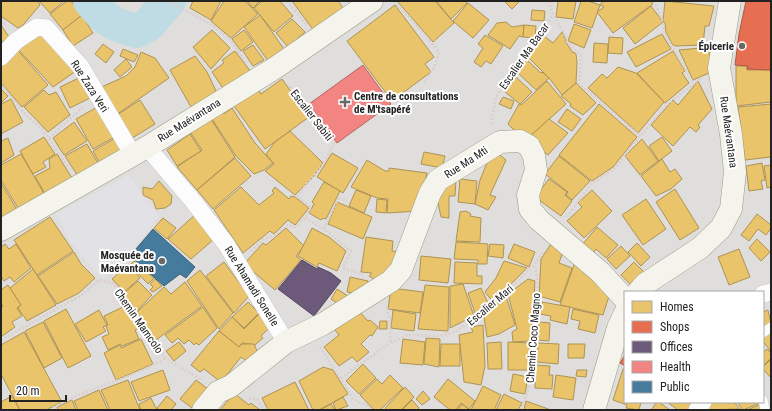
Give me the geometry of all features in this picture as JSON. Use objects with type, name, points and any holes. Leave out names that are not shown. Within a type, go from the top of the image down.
[{"type":"street","name":"Rue Maévantana","points":[[1,230],[79,184],[140,151],[275,68],[372,1]]},
{"type":"street","name":"Rue Maévantana","points":[[639,291],[645,284],[700,248],[720,228],[731,208],[735,172],[731,134],[719,68],[730,1]]},
{"type":"street","name":"Rue Zaza Veri","points":[[1,57],[16,41],[37,27],[42,26],[46,28],[81,67],[97,96],[140,151]]},
{"type":"street","name":"Rue Ma Mti","points":[[286,342],[308,331],[391,281],[401,270],[430,193],[438,180],[500,142],[520,141],[529,146],[534,156],[536,170],[528,195],[530,210],[556,235],[600,272],[624,298]]},
{"type":"street","name":"Rue Ahamadi Sonelle","points":[[140,151],[193,201],[238,263],[286,342]]},
{"type":"street","points":[[594,410],[623,323]]},
{"type":"street","points":[[203,410],[218,392],[231,386],[286,342]]},
{"type":"path","points":[[168,1],[209,23],[230,39],[257,79]]},
{"type":"path","points":[[287,1],[302,17],[316,39]]},
{"type":"path","points":[[395,1],[439,52],[434,68],[424,83]]},
{"type":"path","points":[[549,1],[553,14],[567,39],[567,42],[581,56],[579,84],[640,136]]},
{"type":"path","points":[[654,1],[663,22],[664,32],[693,83]]},
{"type":"path","name":"Escalier Ma Bacar","points":[[490,147],[496,97],[512,71],[542,33],[553,14]]},
{"type":"path","name":"Escalier Sabiti","points":[[275,68],[334,143],[324,163],[297,196],[311,208],[305,218]]},
{"type":"path","name":"Escalier Mari","points":[[341,378],[390,343],[406,335],[439,336],[455,332],[480,316],[535,264],[592,183],[613,170],[664,106],[693,83],[719,68]]},
{"type":"path","points":[[1,85],[26,115],[49,138],[79,184]]},
{"type":"path","points":[[49,138],[97,96]]},
{"type":"path","points":[[324,229],[339,198],[347,201]]},
{"type":"path","points":[[238,263],[264,239],[275,235],[287,225],[295,227],[305,218],[324,229],[350,251],[343,268],[367,276],[377,290],[385,296],[390,321],[390,343]]},
{"type":"path","name":"Chemin Coco Magno","points":[[521,410],[531,381],[537,278],[535,264]]},
{"type":"path","name":"Chemin Mamcolo","points":[[1,340],[80,296],[99,280],[113,283],[165,358],[194,374],[218,392]]},
{"type":"path","points":[[308,331],[341,378],[354,400],[368,406],[372,410]]},
{"type":"path","points":[[50,410],[65,400],[149,368],[165,358]]},
{"type":"shaded area","points":[[1,1],[771,1],[771,410],[1,410]]},
{"type":"shaded area","points":[[129,175],[159,217],[126,257],[129,262],[102,279],[71,242],[56,214]]},
{"type":"building: Homes","points":[[1,1],[38,1],[40,5],[23,25],[18,28],[1,16]]},
{"type":"building: Homes","points":[[39,1],[64,1],[50,13]]},
{"type":"building: Homes","points":[[67,1],[71,1],[82,15],[63,30],[50,14]]},
{"type":"building: Homes","points":[[193,1],[221,1],[211,20],[190,8]]},
{"type":"building: Homes","points":[[224,1],[245,1],[258,14],[231,38],[211,21]]},
{"type":"building: Homes","points":[[247,1],[260,1],[253,8]]},
{"type":"building: Homes","points":[[262,1],[280,1],[293,16],[274,32],[254,8]]},
{"type":"building: Homes","points":[[292,1],[338,1],[344,9],[314,31]]},
{"type":"building: Homes","points":[[397,1],[435,1],[454,23],[433,42]]},
{"type":"building: Homes","points":[[436,1],[466,1],[467,3],[451,19]]},
{"type":"building: Homes","points":[[504,1],[520,1],[512,9]]},
{"type":"building: Homes","points":[[558,1],[576,1],[573,19],[556,17]]},
{"type":"building: Homes","points":[[581,1],[588,1],[600,5],[592,28],[574,22]]},
{"type":"building: Homes","points":[[603,1],[651,1],[653,4],[613,33],[597,12],[604,7],[600,5]]},
{"type":"building: Homes","points":[[665,1],[714,6],[709,26],[705,26],[703,45],[675,46],[672,44],[666,32],[665,23],[663,21]]},
{"type":"building: Homes","points":[[468,3],[489,20],[473,38],[453,21]]},
{"type":"building: Homes","points":[[395,5],[434,57],[425,64],[431,72],[392,101],[347,41]]},
{"type":"building: Homes","points":[[651,6],[663,22],[635,44],[623,28]]},
{"type":"building: Homes","points":[[532,10],[545,11],[544,21],[531,20]]},
{"type":"building: Homes","points":[[82,15],[93,33],[73,46],[63,30]]},
{"type":"building: Homes","points":[[260,15],[284,49],[268,61],[244,27]]},
{"type":"building: Homes","points":[[292,19],[305,32],[288,47],[276,33]]},
{"type":"building: Homes","points":[[506,22],[512,27],[524,25],[523,37],[519,36],[510,49],[488,35],[497,23]]},
{"type":"building: Homes","points":[[574,24],[591,30],[584,48],[568,41]]},
{"type":"building: Homes","points":[[1,25],[9,37],[1,43]]},
{"type":"building: Homes","points":[[524,25],[536,26],[535,38],[523,37]]},
{"type":"building: Homes","points":[[42,28],[76,71],[53,87],[16,47]]},
{"type":"building: Homes","points":[[212,30],[230,48],[211,69],[193,47]]},
{"type":"building: Homes","points":[[244,30],[253,42],[241,51],[232,39]]},
{"type":"building: Homes","points":[[562,32],[566,40],[565,41],[573,53],[574,52],[576,54],[577,62],[576,83],[562,95],[549,78],[528,57],[544,36],[553,43]]},
{"type":"building: Homes","points":[[662,34],[671,49],[636,67],[627,52]]},
{"type":"building: Homes","points":[[485,35],[503,46],[491,64],[486,61],[481,67],[474,62],[483,48],[478,44]]},
{"type":"building: Homes","points":[[609,37],[623,38],[622,54],[608,53]]},
{"type":"building: Homes","points":[[594,43],[608,44],[607,63],[593,62]]},
{"type":"building: Homes","points":[[103,44],[114,52],[106,63],[95,54]]},
{"type":"building: Homes","points":[[253,45],[264,60],[253,66],[243,51]]},
{"type":"building: Homes","points":[[15,47],[48,85],[22,107],[1,83],[1,60]]},
{"type":"building: Homes","points":[[710,47],[709,73],[693,80],[679,50]]},
{"type":"building: Homes","points":[[123,49],[138,55],[134,62],[120,56]]},
{"type":"building: Homes","points":[[235,51],[251,72],[225,91],[212,72],[224,63],[222,60]]},
{"type":"building: Homes","points":[[673,51],[685,71],[682,73],[689,83],[665,103],[637,73]]},
{"type":"building: Homes","points":[[141,52],[155,58],[169,78],[113,117],[95,90],[126,76],[135,67]]},
{"type":"building: Homes","points":[[195,56],[207,72],[217,93],[191,107],[170,70]]},
{"type":"building: Homes","points":[[126,59],[132,67],[120,77],[114,70]]},
{"type":"building: Homes","points":[[527,60],[549,78],[536,90],[517,72]]},
{"type":"building: Homes","points":[[736,66],[747,66],[747,70],[771,70],[771,102],[736,106]]},
{"type":"building: Homes","points":[[618,67],[636,73],[664,102],[638,133],[588,88],[602,74],[607,78]]},
{"type":"building: Homes","points":[[83,76],[94,96],[70,108],[60,87]]},
{"type":"building: Homes","points":[[516,77],[532,92],[520,104],[505,92]]},
{"type":"building: Homes","points":[[282,79],[309,117],[265,149],[234,106],[258,89],[261,94]]},
{"type":"building: Homes","points":[[547,81],[566,104],[525,141],[508,124],[519,104],[521,105]]},
{"type":"building: Homes","points":[[698,81],[712,109],[698,125],[700,127],[696,132],[690,127],[673,146],[651,125],[673,100],[678,105]]},
{"type":"building: Homes","points":[[576,83],[596,103],[583,115],[570,106],[571,104],[561,96]]},
{"type":"building: Homes","points":[[1,89],[8,96],[1,103]]},
{"type":"building: Homes","points":[[44,90],[49,95],[56,92],[70,115],[48,132],[24,107]]},
{"type":"building: Homes","points":[[503,97],[514,101],[511,109],[499,104]]},
{"type":"building: Homes","points":[[11,99],[23,122],[1,134],[1,104]]},
{"type":"building: Homes","points":[[140,100],[155,124],[129,140],[114,117]]},
{"type":"building: Homes","points":[[599,104],[637,137],[613,167],[592,181],[559,155]]},
{"type":"building: Homes","points":[[771,104],[771,157],[745,160],[738,107]]},
{"type":"building: Homes","points":[[99,106],[118,135],[93,149],[76,119]]},
{"type":"building: Homes","points":[[232,108],[255,143],[273,163],[264,170],[254,174],[236,156],[212,119],[223,112],[224,114]]},
{"type":"building: Homes","points":[[567,109],[581,119],[572,131],[558,122]]},
{"type":"building: Homes","points":[[211,119],[235,157],[197,190],[177,167],[202,150],[190,132]]},
{"type":"building: Homes","points":[[549,119],[568,133],[548,155],[527,139]]},
{"type":"building: Homes","points":[[74,122],[87,141],[64,155],[53,138]]},
{"type":"building: Homes","points":[[290,131],[323,163],[314,176],[295,195],[265,171],[274,164],[266,154],[275,142]]},
{"type":"building: Homes","points":[[190,134],[201,151],[177,166],[167,150]]},
{"type":"building: Homes","points":[[44,137],[55,154],[43,162],[46,167],[33,174],[20,151]]},
{"type":"building: Homes","points":[[117,137],[125,150],[100,164],[93,151]]},
{"type":"building: Homes","points":[[662,137],[672,151],[659,161],[649,146]]},
{"type":"building: Homes","points":[[8,138],[14,155],[1,163],[1,141]]},
{"type":"building: Homes","points":[[642,139],[658,161],[640,175],[625,156]]},
{"type":"building: Homes","points":[[87,144],[99,165],[79,178],[65,156]]},
{"type":"building: Homes","points":[[424,152],[445,156],[442,168],[421,164]]},
{"type":"building: Homes","points":[[332,153],[358,168],[343,193],[317,177]]},
{"type":"building: Homes","points":[[21,154],[46,197],[21,213],[1,180],[1,165]]},
{"type":"building: Homes","points":[[57,154],[72,178],[45,194],[35,176],[50,168],[49,159]]},
{"type":"building: Homes","points":[[500,155],[506,160],[490,195],[496,197],[488,210],[475,204],[480,180],[489,158]]},
{"type":"building: Homes","points":[[559,156],[590,181],[572,200],[566,195],[568,192],[545,174]]},
{"type":"building: Homes","points":[[235,158],[251,176],[213,209],[197,190]]},
{"type":"building: Homes","points":[[662,159],[670,172],[675,169],[682,179],[671,189],[656,196],[641,176]]},
{"type":"building: Homes","points":[[367,160],[385,171],[389,171],[389,168],[427,173],[418,211],[387,213],[388,199],[377,198],[351,187]]},
{"type":"building: Homes","points":[[762,163],[765,180],[761,181],[763,189],[749,191],[746,166]]},
{"type":"building: Homes","points":[[771,165],[771,187],[767,188],[764,166]]},
{"type":"building: Homes","points":[[460,179],[477,181],[475,204],[458,202]]},
{"type":"building: Homes","points":[[549,179],[567,192],[565,195],[572,201],[561,216],[535,197]]},
{"type":"building: Homes","points":[[456,180],[455,196],[449,196],[449,218],[441,217],[438,203],[439,190]]},
{"type":"building: Homes","points":[[159,181],[172,196],[171,204],[165,208],[156,209],[153,200],[143,195],[143,187],[152,189]]},
{"type":"building: Homes","points":[[324,182],[340,191],[326,219],[323,218],[321,220],[309,213],[314,204],[312,202]]},
{"type":"building: Homes","points":[[1,183],[19,213],[1,221]]},
{"type":"building: Homes","points":[[241,187],[259,205],[274,193],[272,191],[275,187],[289,199],[291,196],[295,197],[309,208],[295,225],[288,220],[274,234],[270,231],[243,253],[214,210]]},
{"type":"building: Homes","points":[[675,189],[699,228],[680,240],[656,202]]},
{"type":"building: Homes","points":[[356,190],[371,196],[364,213],[349,206]]},
{"type":"building: Homes","points":[[592,190],[612,211],[584,238],[567,221],[582,207],[578,203]]},
{"type":"building: Homes","points":[[377,199],[387,200],[386,213],[376,212]]},
{"type":"building: Homes","points":[[646,199],[666,229],[643,245],[622,215]]},
{"type":"building: Homes","points":[[337,202],[372,217],[363,239],[328,224]]},
{"type":"building: Homes","points":[[466,211],[471,214],[470,216],[481,218],[480,242],[456,241],[460,212]]},
{"type":"building: Homes","points":[[196,214],[214,239],[191,259],[168,239]]},
{"type":"building: Homes","points":[[757,214],[771,225],[771,228],[766,235],[758,229],[749,241],[741,235]]},
{"type":"building: Homes","points":[[50,217],[73,251],[37,275],[14,240]]},
{"type":"building: Homes","points":[[163,218],[176,228],[167,239],[154,228]]},
{"type":"building: Homes","points":[[597,227],[618,245],[606,258],[596,249],[592,255],[581,246]]},
{"type":"building: Homes","points":[[286,228],[304,246],[296,256],[301,260],[275,290],[244,264],[263,243],[266,245]]},
{"type":"building: Homes","points":[[312,228],[329,237],[346,251],[337,271],[319,263],[317,267],[298,256]]},
{"type":"building: Homes","points":[[366,237],[393,241],[392,251],[400,252],[382,284],[369,276],[372,273],[361,272]]},
{"type":"building: Homes","points":[[757,239],[770,252],[761,261],[749,248]]},
{"type":"building: Homes","points":[[553,241],[564,249],[559,263],[572,268],[560,302],[539,296],[541,259]]},
{"type":"building: Homes","points":[[456,242],[488,244],[487,264],[478,264],[478,260],[454,259]]},
{"type":"building: Homes","points":[[637,243],[650,257],[641,266],[628,252]]},
{"type":"building: Homes","points":[[5,244],[9,249],[16,244],[31,268],[14,282],[10,277],[4,281],[1,276],[1,247]]},
{"type":"building: Homes","points":[[490,244],[504,245],[503,258],[488,256]]},
{"type":"building: Homes","points":[[514,244],[535,252],[529,267],[508,258]]},
{"type":"building: Homes","points":[[621,246],[630,256],[616,269],[607,259]]},
{"type":"building: Homes","points":[[739,249],[750,277],[729,285],[718,257]]},
{"type":"building: Homes","points":[[74,252],[81,264],[95,278],[79,293],[57,304],[38,276]]},
{"type":"building: Homes","points":[[421,256],[451,259],[448,283],[419,280]]},
{"type":"building: Homes","points":[[576,259],[609,296],[603,315],[560,305]]},
{"type":"building: Homes","points":[[134,261],[154,278],[148,284],[130,265]]},
{"type":"building: Homes","points":[[504,261],[527,268],[493,302],[485,292],[496,278]]},
{"type":"building: Homes","points":[[224,262],[249,296],[234,313],[206,276]]},
{"type":"building: Homes","points":[[455,262],[477,263],[477,276],[482,276],[482,284],[454,283]]},
{"type":"building: Homes","points":[[634,262],[644,272],[631,285],[621,275]]},
{"type":"building: Homes","points":[[129,264],[140,278],[124,292],[112,279]]},
{"type":"building: Homes","points":[[33,269],[56,305],[27,321],[18,308],[21,305],[10,288]]},
{"type":"building: Homes","points":[[200,270],[233,313],[219,329],[187,281]]},
{"type":"building: Homes","points":[[350,277],[368,281],[366,295],[347,292]]},
{"type":"building: Homes","points":[[155,279],[162,286],[153,292],[150,290],[153,287],[150,284]]},
{"type":"building: Homes","points":[[528,279],[535,281],[531,341],[513,342],[512,332],[517,329],[508,294]]},
{"type":"building: Homes","points":[[138,281],[152,295],[137,311],[123,294]]},
{"type":"building: Homes","points":[[185,282],[202,306],[156,340],[137,312],[164,287],[171,294]]},
{"type":"building: Homes","points":[[463,284],[474,316],[450,328],[450,286]]},
{"type":"building: Homes","points":[[8,285],[21,305],[17,308],[22,316],[12,322],[15,327],[1,337],[1,308],[3,306],[1,303],[1,290]]},
{"type":"building: Homes","points":[[425,285],[449,287],[448,331],[418,329]]},
{"type":"building: Homes","points":[[391,288],[423,292],[420,313],[388,309]]},
{"type":"building: Homes","points":[[481,288],[488,303],[475,313],[468,293]]},
{"type":"building: Homes","points":[[337,289],[348,296],[341,306],[331,299]]},
{"type":"building: Homes","points":[[506,296],[515,325],[499,334],[487,337],[484,317]]},
{"type":"building: Homes","points":[[248,302],[259,313],[244,328],[232,317]]},
{"type":"building: Homes","points":[[542,302],[570,307],[567,324],[550,320],[551,316],[540,314]]},
{"type":"building: Homes","points":[[125,306],[139,328],[135,330],[139,339],[122,346],[120,344],[108,350],[102,337],[109,334],[106,326],[108,325],[104,316]]},
{"type":"building: Homes","points":[[203,307],[217,328],[199,345],[196,343],[194,345],[189,340],[184,344],[178,338],[172,343],[165,335]]},
{"type":"building: Homes","points":[[66,309],[91,356],[68,368],[44,321]]},
{"type":"building: Homes","points":[[573,309],[599,315],[595,333],[578,329],[580,321],[571,319]]},
{"type":"building: Homes","points":[[99,310],[107,325],[103,327],[106,331],[86,342],[75,324]]},
{"type":"building: Homes","points":[[393,310],[416,314],[414,331],[391,328]]},
{"type":"building: Homes","points":[[768,310],[771,324],[764,329],[764,312]]},
{"type":"building: Homes","points":[[359,311],[368,321],[370,320],[378,327],[372,336],[370,335],[361,344],[369,352],[357,362],[352,357],[339,366],[324,347],[339,335],[334,329]]},
{"type":"building: Homes","points":[[261,312],[272,325],[261,336],[263,338],[255,345],[242,343],[239,347],[219,331],[232,317],[244,329]]},
{"type":"building: Homes","points":[[380,321],[387,321],[387,329],[379,329]]},
{"type":"building: Homes","points":[[43,322],[62,358],[44,368],[25,331]]},
{"type":"building: Homes","points":[[539,322],[550,323],[549,341],[538,340]]},
{"type":"building: Homes","points":[[483,325],[485,366],[481,385],[464,382],[459,335],[473,332],[471,327]]},
{"type":"building: Homes","points":[[219,331],[239,347],[242,344],[254,344],[258,353],[249,363],[241,357],[226,376],[226,386],[204,369],[200,372],[191,365]]},
{"type":"building: Homes","points":[[24,332],[62,402],[46,410],[20,410],[1,374],[1,345]]},
{"type":"building: Homes","points":[[771,332],[771,352],[764,342],[764,337]]},
{"type":"building: Homes","points":[[426,338],[440,339],[439,367],[424,364]]},
{"type":"building: Homes","points":[[141,339],[153,364],[116,380],[104,353],[120,345],[121,348]]},
{"type":"building: Homes","points":[[403,339],[425,342],[423,365],[400,363]]},
{"type":"building: Homes","points":[[179,342],[186,351],[174,361],[166,351]]},
{"type":"building: Homes","points":[[501,342],[502,369],[488,369],[487,343]]},
{"type":"building: Homes","points":[[508,342],[530,343],[530,370],[508,370]]},
{"type":"building: Homes","points":[[538,343],[559,344],[558,364],[537,362]]},
{"type":"building: Homes","points":[[441,344],[460,344],[460,366],[440,366]]},
{"type":"building: Homes","points":[[568,344],[585,344],[584,358],[568,358]]},
{"type":"building: Homes","points":[[767,349],[771,353],[771,358],[764,365],[764,352]]},
{"type":"building: Homes","points":[[771,359],[771,378],[764,370],[764,366]]},
{"type":"building: Homes","points":[[363,364],[376,378],[359,394],[346,381]]},
{"type":"building: Homes","points":[[536,365],[550,366],[549,375],[553,375],[552,389],[535,388]]},
{"type":"building: Homes","points":[[323,367],[333,370],[348,394],[319,410],[313,410],[299,381]]},
{"type":"building: Homes","points":[[624,369],[624,403],[641,403],[639,410],[626,408],[627,405],[613,400]]},
{"type":"building: Homes","points":[[163,370],[170,390],[139,401],[131,382]]},
{"type":"building: Homes","points":[[577,370],[587,370],[586,377],[576,376]]},
{"type":"building: Homes","points":[[513,374],[528,377],[525,394],[510,391]]},
{"type":"building: Homes","points":[[390,375],[403,388],[380,410],[374,410],[360,395],[377,379],[382,384]]},
{"type":"building: Homes","points":[[556,375],[576,378],[573,400],[553,397]]},
{"type":"building: Homes","points":[[448,379],[475,401],[469,409],[461,403],[456,410],[450,410],[434,397]]},
{"type":"building: Homes","points":[[128,380],[140,410],[110,410],[101,390]]},
{"type":"building: Homes","points":[[196,380],[208,389],[192,408],[180,399]]},
{"type":"building: Homes","points":[[295,382],[309,410],[268,410],[262,398]]},
{"type":"building: Homes","points":[[483,386],[501,395],[494,410],[471,410]]},
{"type":"building: Homes","points":[[405,387],[414,397],[401,410],[387,410],[385,408]]},
{"type":"building: Homes","points":[[99,390],[108,410],[78,410],[74,401]]},
{"type":"building: Homes","points":[[423,391],[430,399],[422,405],[416,399]]},
{"type":"building: Homes","points":[[234,393],[249,405],[251,403],[260,410],[220,410]]},
{"type":"building: Homes","points":[[504,394],[522,403],[518,410],[496,410]]},
{"type":"building: Homes","points":[[12,396],[20,410],[1,410],[1,402]]},
{"type":"building: Homes","points":[[167,396],[176,404],[171,410],[159,410],[157,408]]},
{"type":"building: Homes","points":[[343,397],[348,406],[336,410],[333,403]]},
{"type":"building: Homes","points":[[151,398],[157,410],[141,410],[139,404]]},
{"type":"building: Homes","points":[[72,400],[76,410],[58,410],[57,407]]},
{"type":"building: Homes","points":[[412,400],[419,408],[417,410],[402,410]]},
{"type":"building: Homes","points":[[526,401],[551,410],[524,410]]},
{"type":"building: Homes","points":[[656,403],[660,403],[670,410],[651,410]]},
{"type":"building: Homes","points":[[668,403],[697,403],[695,410],[678,410]]},
{"type":"building: Homes","points":[[709,403],[735,403],[740,409],[703,410]]},
{"type":"building: Homes","points":[[738,403],[760,403],[743,410]]},
{"type":"building: Homes","points":[[331,404],[335,410],[320,410]]},
{"type":"building: Homes","points":[[462,404],[470,410],[457,410]]},
{"type":"building: Homes","points":[[759,405],[761,410],[747,410]]},
{"type":"building: Shops","points":[[746,1],[771,1],[771,70],[747,69],[748,66],[735,65],[739,34]]},
{"type":"building: Shops","points":[[624,357],[624,365],[620,363]]},
{"type":"building: Offices","points":[[302,260],[317,269],[318,267],[331,273],[341,281],[314,316],[278,289]]},
{"type":"building: Health","points":[[363,65],[391,104],[337,143],[309,104]]},
{"type":"building: Public","name":"Mosquée de Maévantana","points":[[153,229],[195,267],[186,278],[180,274],[164,286],[130,256]]},
{"type":"waterway","points":[[90,1],[100,13],[110,21],[137,31],[148,25],[169,1]]},
{"type":"place","name":"Épicerie","points":[[742,46]]},
{"type":"place","name":"Centre de consultations de M'tsapéré","points":[[345,102]]},
{"type":"place","name":"Mosquée de Maévantana","points":[[162,261]]}]
